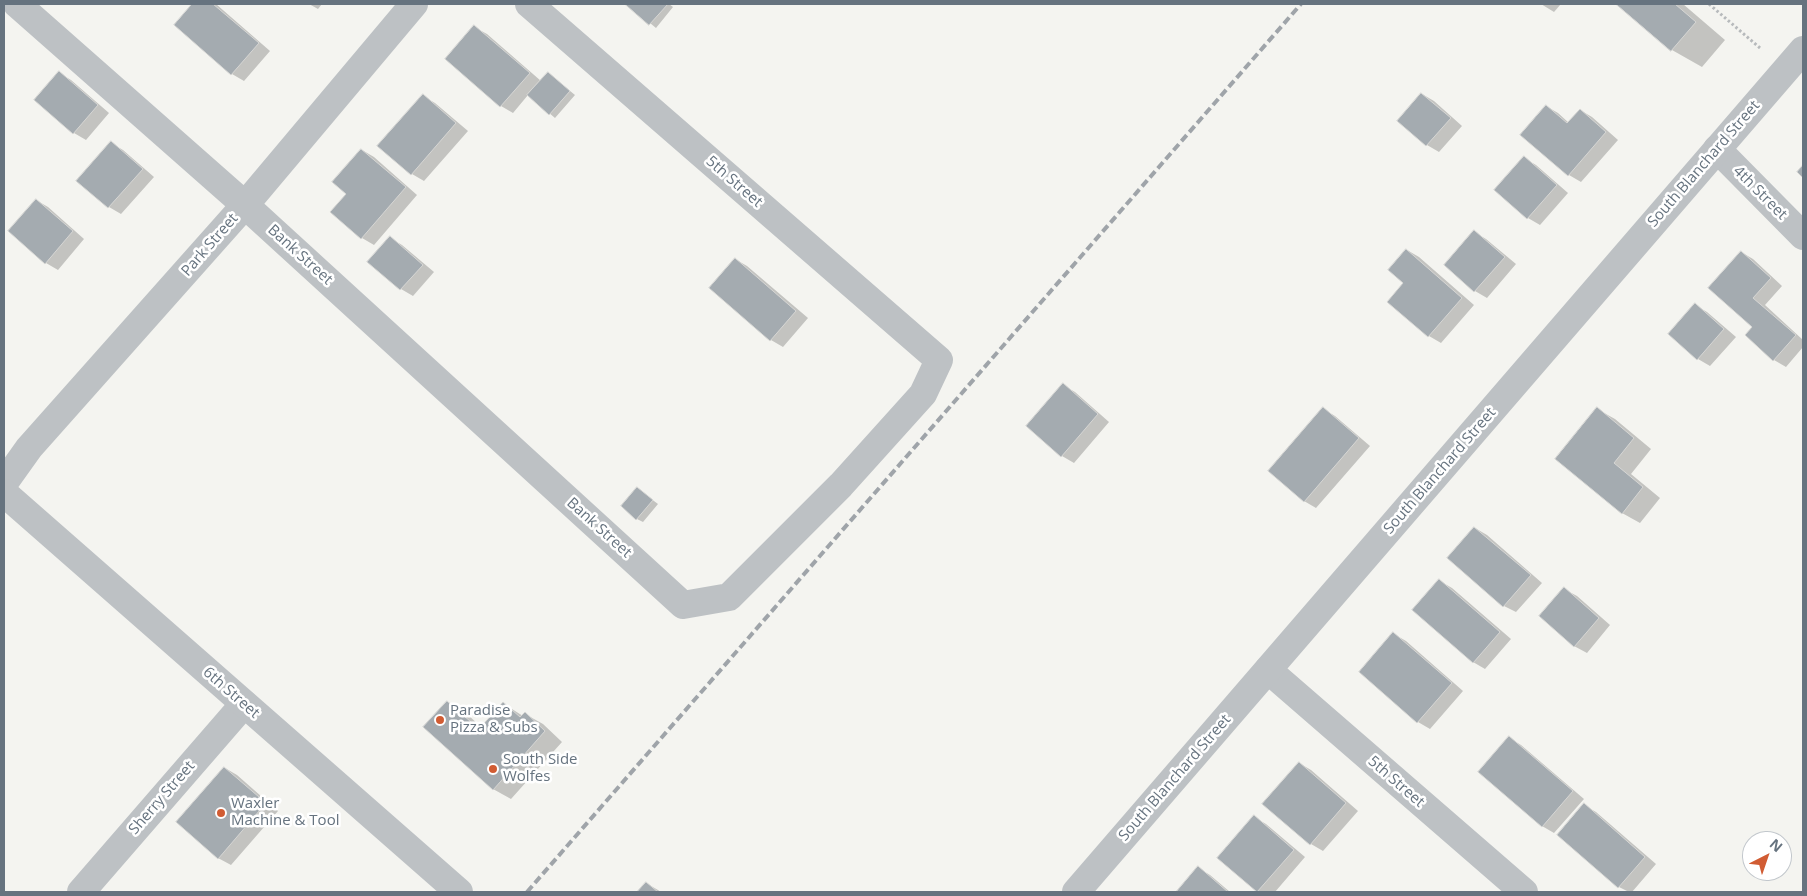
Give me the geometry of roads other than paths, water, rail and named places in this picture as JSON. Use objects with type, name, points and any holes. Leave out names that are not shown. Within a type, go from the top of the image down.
[{"type":"street","points":[[17,4],[245,204]]},
{"type":"street","name":"Park Street","points":[[4,483],[29,448],[245,204],[414,4]]},
{"type":"street","name":"5th Street","points":[[528,4],[939,360]]},
{"type":"street","name":"South Blanchard Street","points":[[1076,892],[1803,50]]},
{"type":"street","name":"4th Street","points":[[1717,149],[1803,236]]},
{"type":"street","name":"Bank Street","points":[[245,204],[683,605],[729,598],[841,485],[917,401],[923,394],[939,360]]},
{"type":"street","name":"6th Street","points":[[4,493],[459,892]]},
{"type":"street","name":"5th Street","points":[[1268,670],[1524,892]]},
{"type":"street","name":"Sherry Street","points":[[81,892],[244,704]]},
{"type":"railway","points":[[527,892],[1301,4]]},
{"type":"place","name":"Paradise Pizza & Subs","points":[[440,720]]},
{"type":"place","name":"South Side Wolfes","points":[[493,769]]},
{"type":"place","name":"Waxler Machine & Tool","points":[[221,813]]}]
